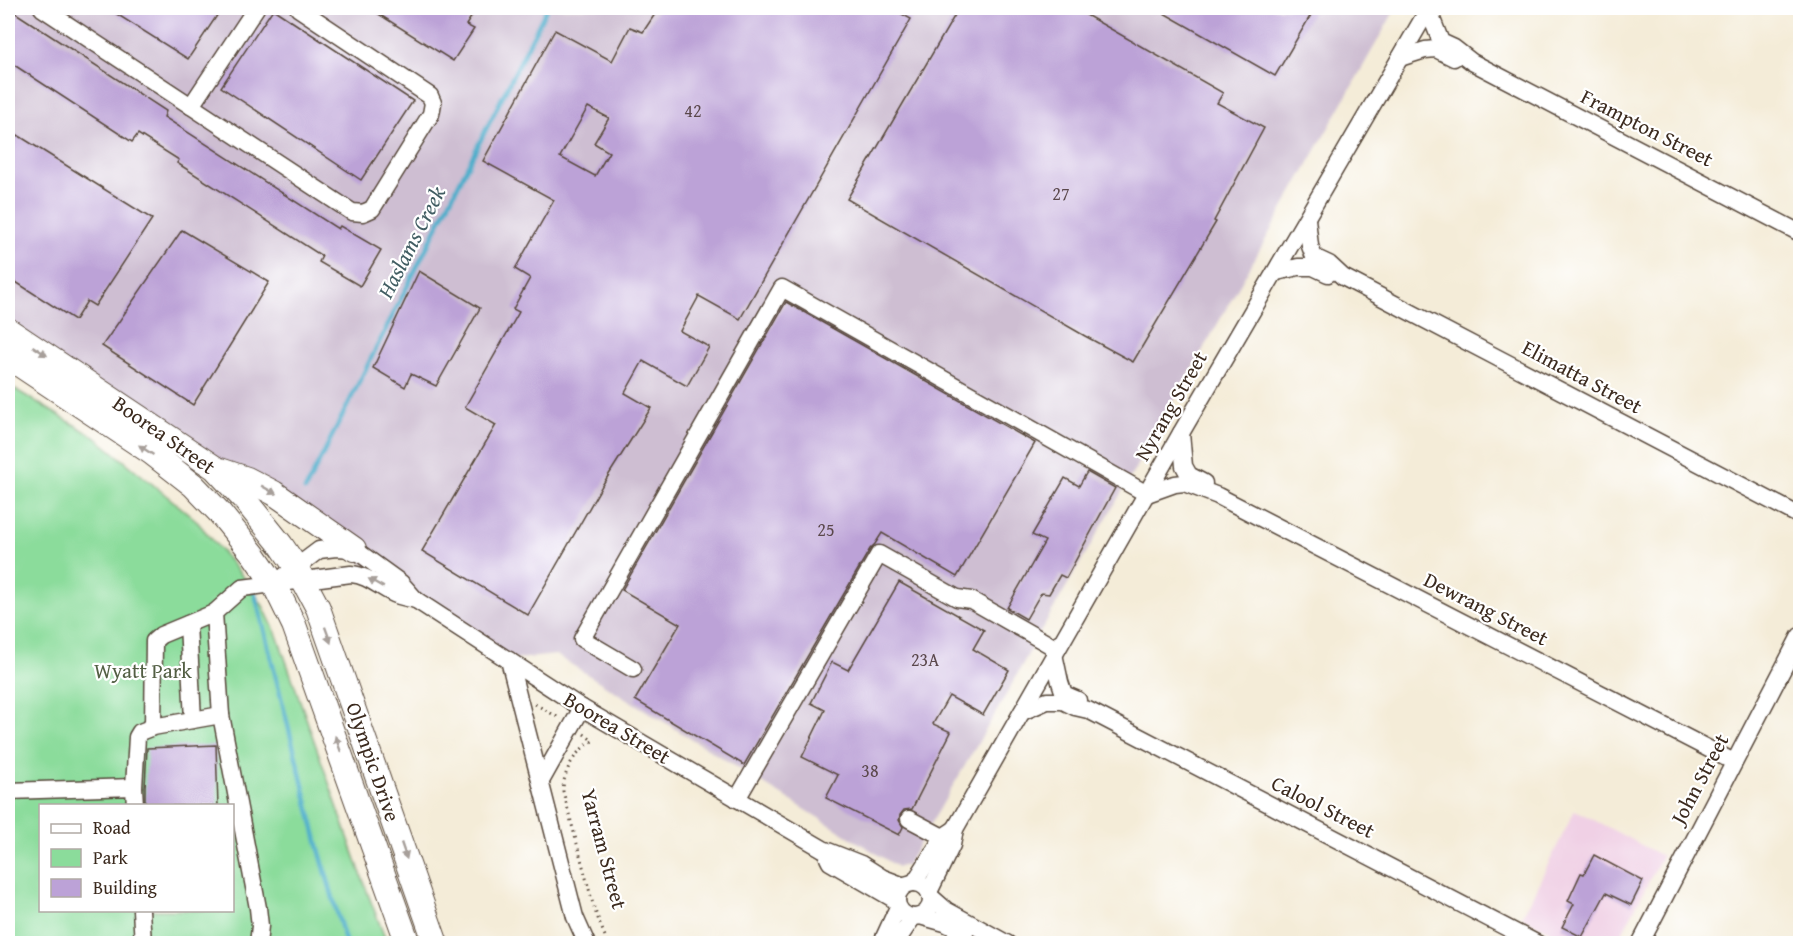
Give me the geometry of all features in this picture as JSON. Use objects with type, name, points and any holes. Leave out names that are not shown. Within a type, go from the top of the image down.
[{"type":"highway","name":"Boorea Street","points":[[8,330],[215,468],[244,499],[301,574]]},
{"type":"highway","name":"Boorea Street","points":[[8,357],[152,453],[193,485],[238,534],[274,584],[292,620]]},
{"type":"highway","points":[[215,468],[247,479],[274,493],[354,549]]},
{"type":"highway","name":"Olympic Drive","points":[[301,574],[318,608],[436,944]]},
{"type":"highway","name":"Olympic Drive","points":[[292,620],[408,944]]},
{"type":"street","points":[[42,8],[352,212],[363,213],[372,209],[431,114],[433,103],[430,96],[298,8]]},
{"type":"street","points":[[191,106],[256,8]]},
{"type":"street","name":"Nyrang Street","points":[[881,944],[1022,712],[1181,433],[1429,8]]},
{"type":"street","name":"Frampton Street","points":[[1429,8],[1441,42],[1454,48],[1472,63]]},
{"type":"street","name":"Frampton Street","points":[[1400,58],[1436,49],[1451,57],[1472,63],[1800,233]]},
{"type":"street","name":"Elimatta Street","points":[[1307,219],[1310,246],[1314,257],[1329,264],[1343,277],[1800,516]]},
{"type":"street","name":"Elimatta Street","points":[[1277,272],[1298,267],[1313,267],[1326,274],[1343,277]]},
{"type":"street","points":[[633,669],[582,639],[782,288],[1147,494]]},
{"type":"street","name":"Dewrang Street","points":[[1181,433],[1184,466],[1189,475],[1201,480],[1218,496]]},
{"type":"street","name":"Dewrang Street","points":[[1147,494],[1184,483],[1218,496],[1734,762]]},
{"type":"street","points":[[301,574],[319,550],[354,549]]},
{"type":"street","name":"Boorea Street","points":[[354,549],[401,583],[416,600],[582,708],[823,849],[861,864],[912,894],[1008,944]]},
{"type":"street","points":[[738,799],[879,554],[957,598],[971,600],[1055,652]]},
{"type":"street","name":"Boorea Street","points":[[274,584],[301,574],[356,574],[373,581],[393,594],[416,600]]},
{"type":"street","points":[[153,727],[154,641],[161,634],[214,613],[242,588],[274,584]]},
{"type":"street","points":[[214,613],[221,715],[258,908],[260,926],[258,944]]},
{"type":"street","points":[[188,624],[192,720]]},
{"type":"street","name":"John Street","points":[[1640,944],[1800,636]]},
{"type":"street","name":"Calool Street","points":[[1055,652],[1064,694],[1078,699],[1088,710]]},
{"type":"street","name":"Yarram Street","points":[[509,660],[575,917],[586,944]]},
{"type":"street","name":"Calool Street","points":[[1022,712],[1047,701],[1063,701],[1088,710],[1538,944]]},
{"type":"street","points":[[541,781],[582,708]]},
{"type":"street","points":[[135,804],[137,737],[140,732],[153,727],[221,715]]},
{"type":"street","points":[[8,791],[134,787]]},
{"type":"street","points":[[909,819],[949,833]]},
{"type":"street","points":[[895,944],[917,916],[929,907],[912,894],[907,915],[917,916],[945,922],[984,944]]},
{"type":"street","points":[[141,912],[143,944]]},
{"type":"path","points":[[519,698],[538,705],[572,725]]},
{"type":"path","name":"Yarram Street","points":[[572,725],[593,741],[583,746],[572,762],[563,778],[563,791],[594,908],[608,944]]},
{"type":"shaded area","points":[[8,8],[1396,8],[1006,695],[907,865],[898,867],[556,655],[509,660],[8,330]]},
{"type":"shaded area","points":[[1575,810],[1662,856],[1617,943],[1574,943],[1522,917]]},
{"type":"green space","name":"Wyatt Park","points":[[8,385],[95,437],[195,519],[243,577],[263,606],[277,635],[387,943],[8,943]]},
{"type":"building","points":[[8,8],[166,111],[164,117],[338,229],[340,226],[381,250],[360,286],[319,262],[322,256],[177,163],[179,160],[138,134],[132,142],[8,61]]},
{"type":"building","points":[[107,8],[222,8],[188,59]]},
{"type":"building","points":[[369,8],[477,8],[466,25],[474,29],[453,61]]},
{"type":"building","points":[[659,8],[891,8],[911,19],[740,319],[699,296],[680,331],[709,347],[687,386],[643,361],[625,393],[651,408],[603,484],[528,615],[422,551],[496,425],[465,407],[519,312],[513,309],[530,278],[515,269],[554,200],[483,161],[555,30],[612,61],[630,27],[643,32]],"holes":[[[588,107],[609,118],[594,143],[609,152],[595,176],[560,157]]]},
{"type":"building","points":[[959,8],[1074,8],[1223,93],[1217,103],[1264,128],[1214,221],[1216,222],[1133,362],[847,199]]},
{"type":"building","points":[[1155,8],[1315,8],[1275,76]]},
{"type":"building","points":[[273,9],[413,101],[361,180],[221,87]]},
{"type":"building","points":[[8,129],[152,219],[95,306],[87,301],[75,320],[8,277]]},
{"type":"building","points":[[182,230],[269,282],[193,405],[102,346]]},
{"type":"building","points":[[419,271],[480,308],[436,386],[411,374],[405,387],[373,368]]},
{"type":"building","points":[[786,302],[1035,443],[957,577],[882,533],[870,549],[744,765],[635,700],[680,624],[622,590]]},
{"type":"building","points":[[1087,472],[1115,488],[1066,578],[1060,575],[1049,594],[1041,593],[1026,619],[1007,608],[1045,541],[1032,535],[1065,478],[1079,486]]},
{"type":"building","points":[[899,582],[984,630],[973,649],[1009,670],[983,715],[949,696],[933,724],[951,732],[912,809],[904,810],[900,815],[899,820],[903,827],[899,835],[826,798],[838,775],[802,757],[825,710],[811,703],[832,662],[848,670]]},
{"type":"building","points":[[216,745],[218,804],[145,804],[147,748]]},
{"type":"building","points":[[1594,855],[1643,881],[1631,905],[1606,893],[1582,937],[1562,927],[1574,904],[1568,901],[1581,873],[1584,874]]},
{"type":"waterway","name":"Haslams Creek","points":[[305,490],[547,8]]},
{"type":"waterway","points":[[254,590],[319,849],[346,944]]}]
